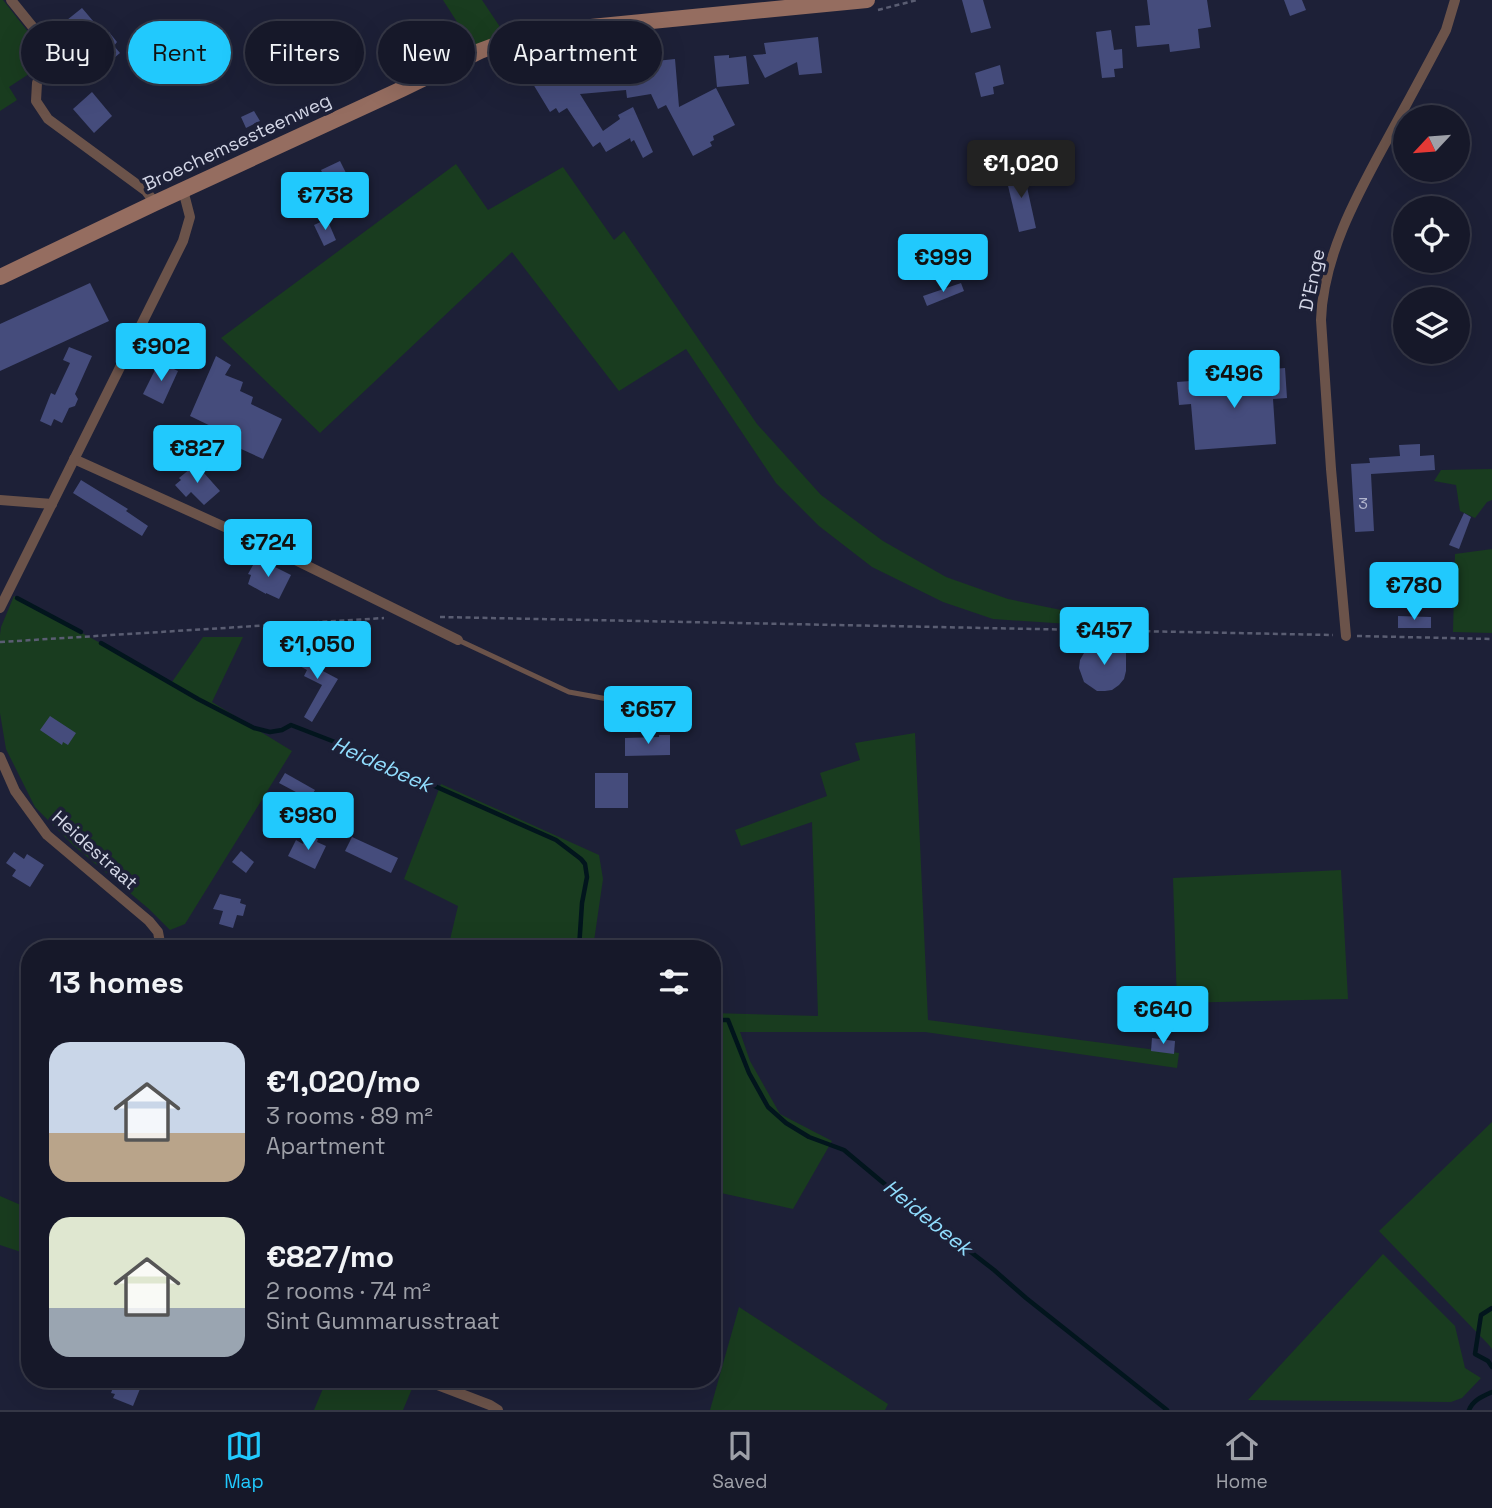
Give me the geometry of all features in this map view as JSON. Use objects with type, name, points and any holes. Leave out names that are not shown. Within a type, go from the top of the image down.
[{"type":"street","points":[[11,0],[44,44],[46,61],[37,83],[36,101],[48,119],[146,191],[155,203]]},
{"type":"street","name":"D'Enge","points":[[1346,636],[1330,456],[1321,301],[1336,248],[1355,199],[1446,30],[1455,0]]},
{"type":"street","name":"Broechemsesteenweg","points":[[0,276],[480,51],[523,35],[563,29],[872,5]]},
{"type":"street","points":[[0,608],[183,241],[190,217],[183,190]]},
{"type":"street","points":[[74,459],[269,547],[458,640]]},
{"type":"street","points":[[0,500],[52,505]]},
{"type":"street","name":"Heidestraat","points":[[0,757],[3,776],[47,835],[149,921],[158,932],[160,940]]},
{"type":"street","points":[[446,1388],[498,1410]]},
{"type":"lane","points":[[458,640],[569,692],[635,704]]},
{"type":"path","points":[[872,5],[917,0]]},
{"type":"path","points":[[435,617],[1492,639]]},
{"type":"path","points":[[0,642],[384,618]]},
{"type":"green space","points":[[0,0],[3,0],[21,23],[21,79],[9,87],[17,100],[0,111]]},
{"type":"green space","points":[[443,0],[482,0],[496,21],[489,21],[489,40],[475,46],[475,21],[456,21]]},
{"type":"green space","points":[[456,164],[488,210],[563,167],[614,240],[624,231],[757,424],[821,495],[883,541],[946,577],[1008,599],[1100,618],[1100,626],[993,619],[943,602],[872,567],[819,526],[776,483],[686,349],[619,391],[512,252],[320,433],[221,338]]},
{"type":"green space","points":[[1492,469],[1492,500],[1487,502],[1475,518],[1460,511],[1456,485],[1434,481],[1441,470]]},
{"type":"green space","points":[[1492,549],[1492,633],[1453,632],[1455,554]]},
{"type":"green space","points":[[14,596],[172,682],[203,637],[243,637],[212,702],[292,751],[185,924],[170,930],[73,845],[35,807],[6,749],[0,713],[0,635]]},
{"type":"green space","points":[[915,733],[928,1020],[1179,1053],[1177,1068],[925,1032],[740,1032],[750,1061],[780,1114],[832,1141],[793,1209],[721,1193],[721,1013],[818,1016],[812,822],[741,846],[735,830],[827,796],[820,773],[860,760],[855,743]]},
{"type":"green space","points":[[441,784],[599,855],[603,879],[594,940],[450,940],[458,906],[404,879]]},
{"type":"green space","points":[[1341,870],[1348,999],[1177,1003],[1173,878]]},
{"type":"green space","points":[[1492,1122],[1492,1349],[1379,1231]]},
{"type":"green space","points":[[0,1196],[21,1205],[21,1252],[0,1245]]},
{"type":"green space","points":[[1383,1254],[1455,1326],[1465,1368],[1481,1378],[1462,1398],[1451,1402],[1248,1400]]},
{"type":"green space","points":[[739,1307],[888,1404],[885,1410],[710,1410],[716,1388],[721,1388],[721,1371]]},
{"type":"green space","points":[[323,1388],[412,1388],[403,1410],[314,1410]]},
{"type":"building","points":[[962,0],[983,0],[991,28],[971,33]]},
{"type":"building","points":[[1147,0],[1207,0],[1211,27],[1198,29],[1200,48],[1170,52],[1169,44],[1137,47],[1135,26],[1150,25]]},
{"type":"building","points":[[1284,0],[1302,0],[1306,10],[1290,16]]},
{"type":"building","points":[[82,8],[93,21],[66,21]]},
{"type":"building","points":[[1111,30],[1114,50],[1122,49],[1123,68],[1114,69],[1115,77],[1102,78],[1096,32]]},
{"type":"building","points":[[818,37],[822,73],[799,75],[797,62],[765,78],[753,55],[766,54],[764,43]]},
{"type":"building","points":[[114,46],[120,53],[114,58]]},
{"type":"building","points":[[729,55],[729,58],[746,56],[749,84],[717,87],[714,56]]},
{"type":"building","points":[[675,59],[679,107],[716,88],[735,125],[713,136],[714,140],[710,142],[712,146],[693,156],[666,105],[658,109],[651,94],[627,98],[626,90],[580,94],[603,131],[620,119],[618,115],[633,107],[653,152],[643,158],[634,140],[631,142],[630,138],[606,152],[600,142],[593,147],[567,108],[559,113],[556,108],[550,112],[533,84],[662,84],[662,60]]},
{"type":"building","points":[[1000,65],[1004,84],[993,87],[994,94],[981,97],[975,73]]},
{"type":"building","points":[[92,92],[112,116],[94,133],[73,109]]},
{"type":"building","points":[[254,111],[260,121],[246,128],[241,117]]},
{"type":"building","points":[[340,161],[354,189],[334,198],[321,170]]},
{"type":"building","points":[[1023,169],[1036,228],[1019,232],[1005,173]]},
{"type":"building","points":[[327,219],[336,240],[324,246],[314,225]]},
{"type":"building","points":[[90,283],[109,321],[0,371],[0,324]]},
{"type":"building","points":[[961,283],[964,291],[927,306],[923,296]]},
{"type":"building","points":[[69,347],[92,356],[75,394],[78,399],[75,406],[69,408],[62,423],[54,419],[51,426],[40,421],[51,393],[55,395],[70,363],[63,360]]},
{"type":"building","points":[[216,356],[231,365],[225,375],[243,382],[240,391],[253,397],[251,404],[282,419],[263,459],[217,438],[221,431],[190,416]]},
{"type":"building","points":[[159,362],[178,371],[163,404],[143,394]]},
{"type":"building","points":[[1285,368],[1287,398],[1273,399],[1276,444],[1195,450],[1191,404],[1179,405],[1177,382],[1273,375],[1272,369]]},
{"type":"building","points":[[1420,444],[1420,456],[1434,455],[1435,470],[1371,474],[1374,531],[1355,532],[1351,464],[1370,463],[1369,458],[1400,456],[1399,445]]},
{"type":"building","points":[[196,464],[220,491],[204,505],[191,492],[186,497],[175,485],[181,480],[179,478]]},
{"type":"building","points":[[81,480],[128,509],[126,511],[148,526],[142,536],[73,493]]},
{"type":"building","points":[[1464,513],[1471,517],[1459,549],[1449,545]]},
{"type":"building","points":[[257,558],[291,575],[279,599],[248,584],[251,575],[248,574]]},
{"type":"building","points":[[1398,616],[1431,617],[1431,628],[1398,628]]},
{"type":"building","points":[[1104,644],[1126,648],[1126,671],[1124,679],[1112,690],[1097,691],[1084,682],[1079,668],[1080,660],[1089,648]]},
{"type":"building","points":[[308,649],[327,660],[321,670],[338,679],[312,722],[304,717],[322,685],[304,676],[307,670],[298,665]]},
{"type":"building","points":[[50,716],[76,733],[68,745],[63,742],[62,745],[40,730]]},
{"type":"building","points":[[670,735],[670,755],[625,756],[625,738]]},
{"type":"building","points":[[285,773],[315,790],[309,799],[279,783]]},
{"type":"building","points":[[595,773],[628,773],[628,808],[595,808]]},
{"type":"building","points":[[307,834],[326,846],[315,869],[288,856],[296,840],[303,844]]},
{"type":"building","points":[[352,837],[398,858],[391,873],[345,851]]},
{"type":"building","points":[[241,851],[254,862],[246,873],[232,862]]},
{"type":"building","points":[[14,852],[24,859],[27,854],[44,865],[30,887],[12,876],[16,870],[6,863]]},
{"type":"building","points":[[220,894],[241,899],[240,903],[246,905],[243,916],[237,915],[233,928],[219,924],[223,911],[213,909]]},
{"type":"building","points":[[1152,1038],[1175,1041],[1174,1054],[1151,1051]]},
{"type":"building","points":[[113,1388],[140,1388],[133,1406],[113,1398],[115,1394],[111,1393]]},
{"type":"waterway","name":"Heidebeek","points":[[17,598],[81,632]]},
{"type":"waterway","name":"Heidebeek","points":[[101,643],[254,728],[270,732],[291,725],[556,840],[585,864],[587,877],[580,940]]},
{"type":"waterway","name":"Heidebeek","points":[[721,1020],[728,1020],[749,1073],[768,1107],[786,1123],[809,1137],[844,1150],[1167,1410]]},
{"type":"waterway","points":[[1492,1308],[1481,1315],[1475,1354],[1488,1361],[1492,1367]]},
{"type":"waterway","points":[[1469,1410],[1476,1401],[1492,1392]]}]
